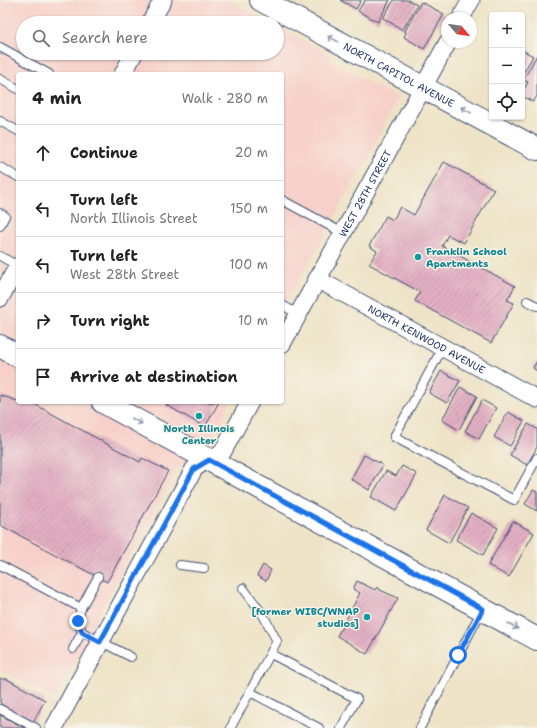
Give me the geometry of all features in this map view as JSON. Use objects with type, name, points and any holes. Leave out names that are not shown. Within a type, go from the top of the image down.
[{"type":"main road","name":"NORTH CAPITOL AVENUE","points":[[261,0],[537,149]]},
{"type":"main road","points":[[0,346],[16,355]]},
{"type":"main road","points":[[107,404],[537,639]]},
{"type":"street","points":[[154,16],[163,0]]},
{"type":"street","points":[[464,12],[471,0]]},
{"type":"street","name":"WEST 28TH STREET","points":[[284,340],[445,48]]},
{"type":"street","points":[[124,72],[130,60]]},
{"type":"street","points":[[0,298],[16,270]]},
{"type":"street","name":"NORTH KENWOOD AVENUE","points":[[317,279],[537,398]]},
{"type":"street","points":[[54,728],[194,469],[222,453],[249,404]]},
{"type":"lane","points":[[0,47],[16,56]]},
{"type":"lane","points":[[24,60],[45,72]]},
{"type":"lane","points":[[0,79],[16,87]]},
{"type":"lane","points":[[0,121],[16,130]]},
{"type":"lane","points":[[0,167],[16,176]]},
{"type":"lane","points":[[284,201],[343,233]]},
{"type":"lane","points":[[0,213],[5,216],[0,226]]},
{"type":"lane","points":[[0,256],[16,265]]},
{"type":"lane","points":[[527,301],[537,306]]},
{"type":"lane","points":[[284,307],[298,314]]},
{"type":"lane","points":[[442,347],[394,437],[514,500],[537,458]]},
{"type":"lane","points":[[0,565],[81,608]]},
{"type":"lane","points":[[180,565],[204,568]]},
{"type":"lane","points":[[98,577],[81,608],[78,621],[82,632],[131,657]]},
{"type":"lane","points":[[231,727],[277,641],[262,613],[243,588]]},
{"type":"lane","points":[[420,728],[483,609]]},
{"type":"lane","points":[[72,649],[82,632]]},
{"type":"lane","points":[[271,654],[357,699],[341,728]]},
{"type":"lane","points":[[250,692],[319,728]]},
{"type":"lane","points":[[0,709],[36,728]]},
{"type":"shaded area","points":[[0,0],[228,0],[258,16],[16,16],[16,60],[284,60],[284,30],[331,56],[329,60],[398,98],[327,231],[284,306],[284,72],[16,72],[16,404],[230,404],[212,440],[176,470],[55,698],[0,670]]},
{"type":"building","points":[[340,0],[361,0],[356,9]]},
{"type":"building","points":[[365,0],[390,0],[378,22],[358,11]]},
{"type":"building","points":[[394,0],[408,0],[417,5],[403,30],[383,18]]},
{"type":"building","points":[[421,2],[441,12],[441,19],[424,49],[404,37],[406,33],[405,31]]},
{"type":"building","points":[[525,52],[533,56],[525,70]]},
{"type":"building","points":[[537,55],[537,96],[533,102],[525,98],[525,88],[528,82],[525,81],[525,76]]},
{"type":"building","name":"Franklin School Apartments","points":[[444,162],[494,189],[464,243],[448,235],[442,246],[515,286],[507,300],[514,303],[491,343],[415,301],[420,292],[369,264],[377,251],[369,246],[386,216],[393,220],[400,207],[414,215]]},
{"type":"building","points":[[537,361],[537,371],[533,368]]},
{"type":"building","points":[[441,371],[460,381],[447,403],[429,393]]},
{"type":"building","points":[[460,387],[477,396],[459,430],[442,420]]},
{"type":"building","points":[[0,395],[16,401],[16,404],[34,404],[140,462],[142,458],[168,471],[107,582],[0,525]]},
{"type":"building","points":[[482,400],[496,408],[479,439],[465,431]]},
{"type":"building","name":"North Illinois Center","points":[[166,404],[218,404],[205,427]]},
{"type":"building","points":[[508,412],[524,421],[510,446],[494,437]]},
{"type":"building","points":[[528,424],[537,429],[537,447],[527,465],[510,455]]},
{"type":"building","points":[[364,455],[383,465],[369,490],[351,479]]},
{"type":"building","points":[[402,466],[417,474],[396,511],[371,497],[386,471],[396,476]]},
{"type":"building","points":[[533,490],[537,492],[537,511],[525,504]]},
{"type":"building","points":[[445,495],[468,508],[449,543],[426,530]]},
{"type":"building","points":[[471,513],[498,528],[483,555],[456,540]]},
{"type":"building","points":[[513,521],[534,533],[509,577],[488,565]]},
{"type":"building","points":[[263,565],[271,570],[266,581],[257,576]]},
{"type":"building","name":"[former WIBC/WNAP studios]","points":[[357,581],[375,590],[377,587],[380,590],[398,598],[367,654],[337,636],[360,593],[353,589]]},
{"type":"building","points":[[0,678],[4,680],[5,678],[45,700],[33,722],[2,705],[0,702]]},
{"type":"building","points":[[0,715],[25,728],[0,728]]},
{"type":"place","name":"Franklin School Apartments","points":[[418,257]]},
{"type":"place","name":"North Illinois Center","points":[[199,416]]},
{"type":"place","name":"[former WIBC/WNAP studios]","points":[[367,617]]},
{"type":"route","points":[[78,621],[82,632],[100,642],[194,469],[196,466],[209,460],[483,609],[458,655]]}]
